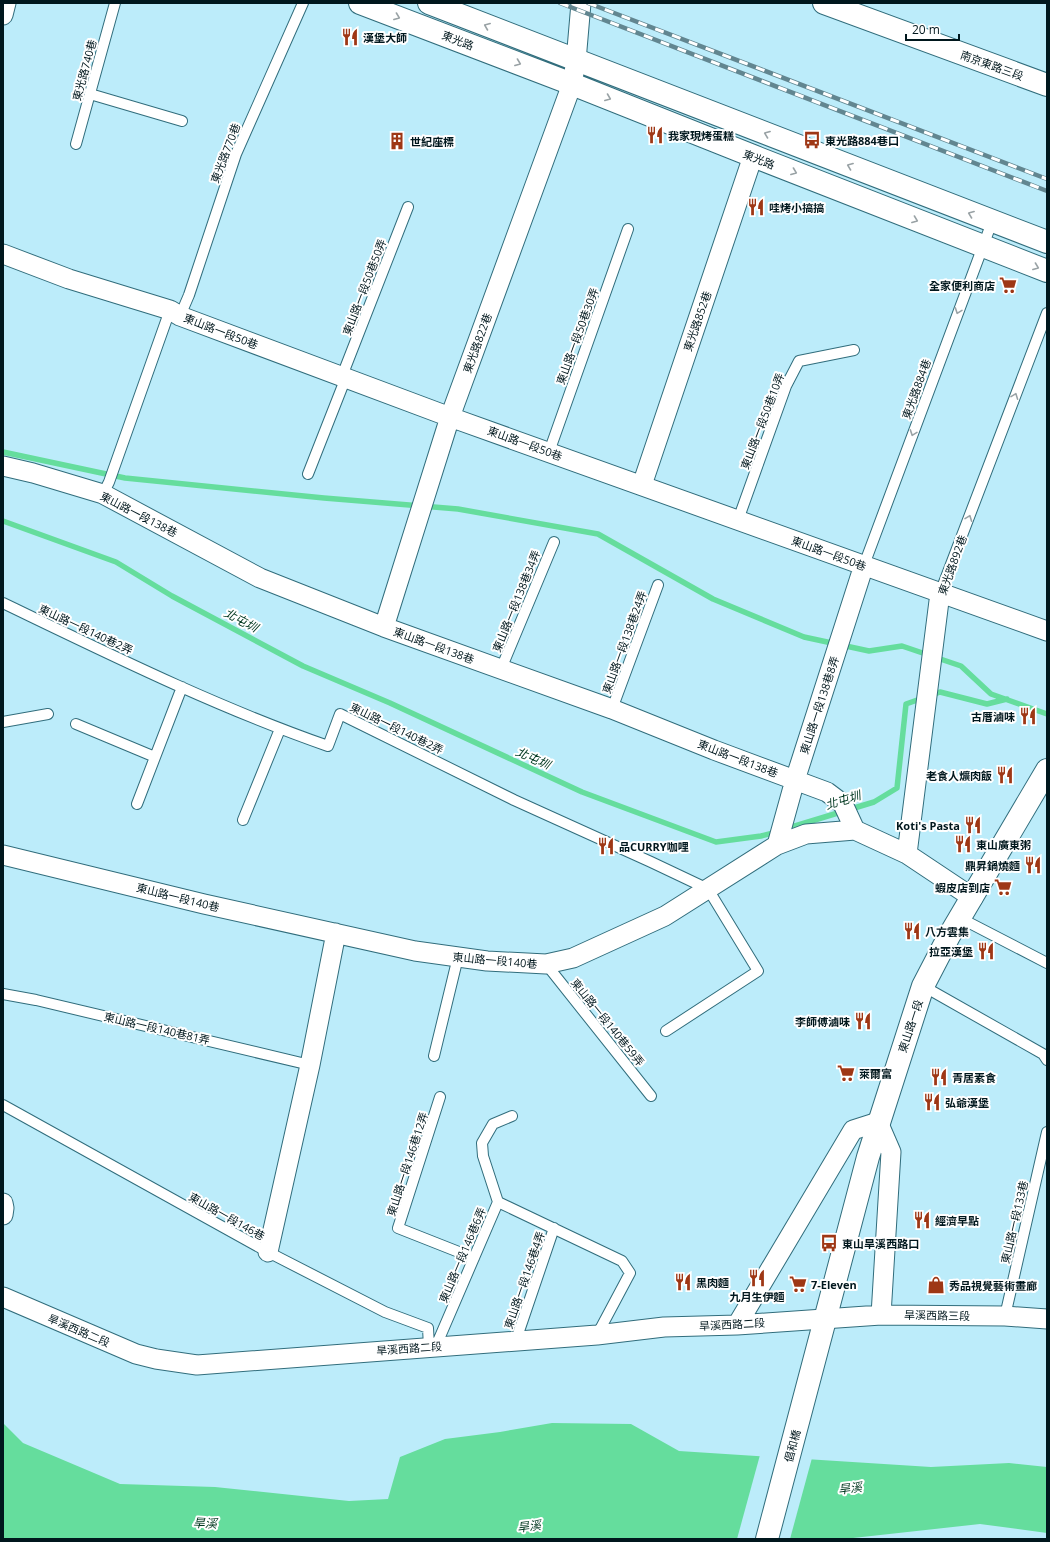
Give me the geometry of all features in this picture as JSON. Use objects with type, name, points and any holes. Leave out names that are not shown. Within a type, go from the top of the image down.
[{"type":"street","points":[[3,15],[6,3]]},
{"type":"street","name":"東光路","points":[[360,3],[572,84],[1047,271]]},
{"type":"street","points":[[429,3],[1047,242]]},
{"type":"street","name":"東光路822巷","points":[[384,627],[450,417],[572,84],[576,61],[581,3]]},
{"type":"street","name":"南京東路三段","points":[[824,3],[861,10],[1047,85]]},
{"type":"street","name":"東光路852巷","points":[[642,485],[753,156]]},
{"type":"street","name":"東山路一段50巷","points":[[3,254],[69,279],[175,313],[450,417],[1047,631]]},
{"type":"street","name":"東山路一段138巷","points":[[3,466],[106,488],[260,578],[384,627],[612,709],[714,750],[827,792],[843,804],[855,830]]},
{"type":"street","name":"東山路一段138巷8弄","points":[[777,845],[864,565]]},
{"type":"street","name":"東光路892巷","points":[[907,854],[940,593]]},
{"type":"street","name":"東山路一段","points":[[816,1352],[878,1122],[923,986],[960,918],[1047,770]]},
{"type":"street","name":"東山路一段140巷","points":[[3,855],[204,904],[415,951],[487,961],[546,964],[572,958],[665,916],[777,845],[806,834],[855,830],[907,854],[972,898]]},
{"type":"street","points":[[268,1252],[310,1065],[336,933]]},
{"type":"street","points":[[738,1325],[853,1130],[878,1122],[891,1152],[881,1315]]},
{"type":"street","points":[[3,1203],[3,1215]]},
{"type":"street","name":"旱溪西路二段","points":[[3,1297],[136,1354],[156,1359],[197,1365],[432,1346],[597,1335],[664,1327],[738,1325],[826,1318]]},
{"type":"street","name":"旱溪西路三段","points":[[826,1318],[881,1315],[1005,1316],[1047,1319]]},
{"type":"street","name":"倡和橋","points":[[768,1539],[816,1352]]},
{"type":"lane","name":"東光路740巷","points":[[76,144],[115,3]]},
{"type":"lane","name":"東光路770巷","points":[[106,488],[175,313],[189,295],[236,154],[303,3]]},
{"type":"lane","points":[[90,94],[182,121]]},
{"type":"lane","name":"東山路一段50巷50弄","points":[[308,474],[343,385],[342,376],[408,207]]},
{"type":"lane","name":"東光路884巷","points":[[864,565],[992,222]]},
{"type":"lane","name":"東山路一段50巷30弄","points":[[549,452],[628,229]]},
{"type":"lane","name":"東光路892巷","points":[[940,593],[1047,312]]},
{"type":"lane","name":"東山路一段50巷10弄","points":[[738,520],[786,386],[799,361],[854,350]]},
{"type":"lane","name":"東山路一段138巷34弄","points":[[501,669],[554,542]]},
{"type":"lane","name":"東山路一段138巷24弄","points":[[612,709],[658,585]]},
{"type":"lane","name":"東山路一段140巷2弄","points":[[3,602],[182,687],[280,729],[328,746],[340,714],[514,800],[708,889]]},
{"type":"lane","points":[[137,804],[182,687]]},
{"type":"lane","points":[[3,722],[48,714]]},
{"type":"lane","points":[[76,724],[155,757]]},
{"type":"lane","points":[[243,820],[280,729]]},
{"type":"lane","points":[[666,1031],[758,971],[708,889]]},
{"type":"lane","points":[[960,918],[1047,963]]},
{"type":"lane","points":[[434,1056],[458,957]]},
{"type":"lane","name":"東山路一段140巷59弄","points":[[546,964],[651,1096]]},
{"type":"lane","points":[[923,986],[1043,1054],[1047,1060]]},
{"type":"lane","name":"東山路一段140巷81弄","points":[[3,994],[36,1000],[310,1065]]},
{"type":"lane","name":"東山路一段146巷12弄","points":[[440,1098],[398,1228],[474,1258]]},
{"type":"lane","name":"東山路一段146巷","points":[[3,1105],[268,1252],[385,1312],[428,1328],[432,1346]]},
{"type":"lane","name":"東山路一段146巷6弄","points":[[432,1346],[474,1258],[498,1202],[483,1156],[482,1143],[493,1124],[512,1116]]},
{"type":"lane","name":"東山路一段133巷","points":[[1005,1316],[1047,1132]]},
{"type":"lane","points":[[498,1202],[622,1261],[630,1273],[597,1335]]},
{"type":"lane","name":"東山路一段146巷4弄","points":[[516,1340],[554,1228]]},
{"type":"water","name":"旱溪","points":[[3,1423],[23,1443],[120,1484],[215,1487],[349,1501],[388,1499],[400,1457],[445,1439],[500,1432],[552,1423],[631,1424],[679,1451],[931,1467],[1009,1463],[1047,1467],[1047,1533],[980,1524],[844,1539],[3,1539]]},
{"type":"pier","points":[[760,1455],[812,1458],[790,1539],[737,1539]]},
{"type":"waterway","name":"北屯圳","points":[[3,452],[125,478],[324,498],[458,509],[598,534],[713,599],[804,637],[869,651],[902,646],[961,666],[991,694],[1047,714]]},
{"type":"waterway","name":"北屯圳","points":[[3,521],[116,562],[172,596],[303,666],[390,703],[582,792],[716,842],[761,836],[777,832]]},
{"type":"waterway","name":"北屯圳","points":[[932,695],[940,692],[987,704],[1007,699]]},
{"type":"waterway","name":"北屯圳","points":[[785,829],[874,802],[897,788],[906,704],[923,698]]},
{"type":"railway","points":[[560,3],[1047,191]]},
{"type":"railway","points":[[588,3],[1047,179]]},
{"type":"place","name":"漢堡大師","points":[[350,37]]},
{"type":"place","name":"我家現烤蛋糕","points":[[655,135]]},
{"type":"place","name":"東光路884巷口","points":[[812,140]]},
{"type":"place","name":"世紀座標","points":[[397,141]]},
{"type":"place","name":"哇烤小搞搞","points":[[756,207]]},
{"type":"place","name":"全家便利商店","points":[[1008,285]]},
{"type":"place","name":"古厝滷味","points":[[1028,716]]},
{"type":"place","name":"老食人爌肉飯","points":[[1005,775]]},
{"type":"place","name":"Koti's Pasta","points":[[973,825]]},
{"type":"place","name":"東山廣東粥","points":[[963,844]]},
{"type":"place","name":"品CURRY咖哩","points":[[606,846]]},
{"type":"place","name":"鼎昇鍋燒麵","points":[[1033,865]]},
{"type":"place","name":"蝦皮店到店","points":[[1003,887]]},
{"type":"place","name":"八方雲集","points":[[912,931]]},
{"type":"place","name":"拉亞漢堡","points":[[986,951]]},
{"type":"place","name":"李師傅滷味","points":[[863,1021]]},
{"type":"place","name":"萊爾富","points":[[846,1073]]},
{"type":"place","name":"青居素食","points":[[939,1077]]},
{"type":"place","name":"弘爺漢堡","points":[[932,1102]]},
{"type":"place","name":"經濟早點","points":[[922,1220]]},
{"type":"place","name":"東山旱溪西路口","points":[[829,1243]]},
{"type":"place","name":"九月生伊麵","points":[[757,1278]]},
{"type":"place","name":"黑肉麵","points":[[683,1282]]},
{"type":"place","name":"7-Eleven","points":[[798,1284]]},
{"type":"place","name":"秀品視覺藝術畫廊","points":[[936,1285]]}]
